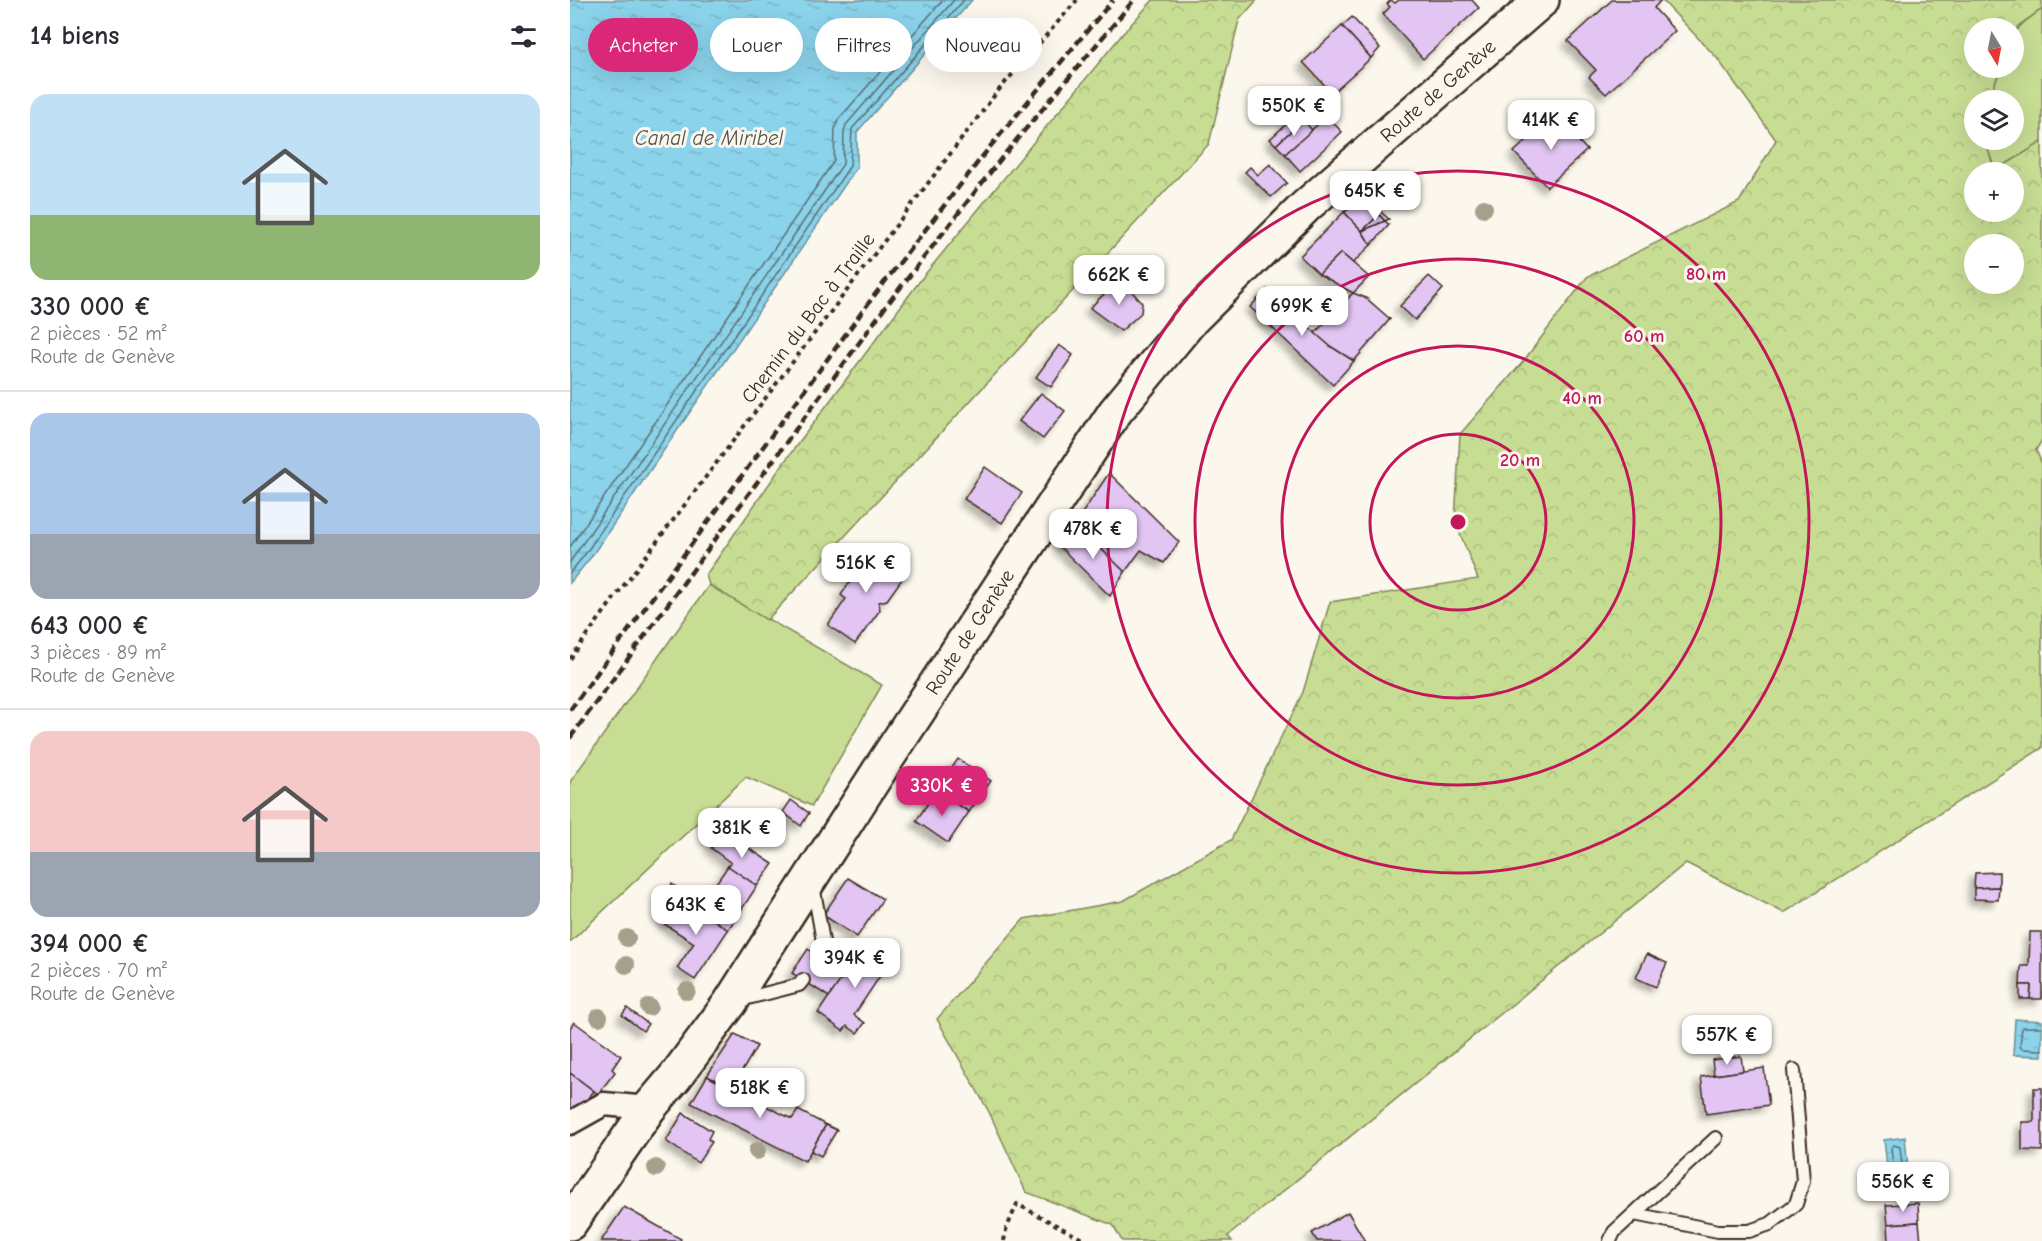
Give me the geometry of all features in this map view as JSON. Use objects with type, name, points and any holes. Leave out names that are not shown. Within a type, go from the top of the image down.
[{"type":"main road","name":"Route de Genève","points":[[570,1223],[649,1108],[676,1076],[730,1003],[894,747],[1115,412],[1192,319],[1306,206],[1542,0]]},
{"type":"street","points":[[570,1123],[604,1104],[649,1108]]},
{"type":"lane","points":[[812,877],[824,947],[818,956]]},
{"type":"lane","points":[[730,1003],[799,985],[802,980]]},
{"type":"lane","points":[[1634,1214],[1718,1231],[1749,1231],[1770,1224],[1796,1204],[1803,1181],[1794,1070]]},
{"type":"lane","points":[[1610,1241],[1614,1232],[1716,1138]]},
{"type":"path","name":"Chemin du Bac à Traille","points":[[570,659],[997,92],[1077,0]]},
{"type":"path","points":[[1004,1241],[1017,1204],[1086,1241]]},
{"type":"green space","points":[[1153,0],[1257,0],[1239,20],[1209,144],[767,620],[709,585],[706,575],[785,461],[922,278]]},
{"type":"green space","points":[[1662,0],[2042,0],[2042,9],[2024,22],[2024,18],[1964,18],[1964,78],[1997,78],[1992,90],[1964,90],[1964,150],[1988,150],[1992,162],[1964,162],[1964,222],[2024,222],[2024,162],[2010,162],[2042,142],[2042,440],[2036,450],[2042,464],[2042,748],[1784,913],[1686,863],[1228,1236],[1232,1241],[1122,1241],[1113,1225],[1026,1192],[989,1112],[937,1019],[1024,919],[1123,901],[1231,840],[1303,692],[1330,602],[1478,579],[1455,521],[1460,434],[1522,363],[1587,277],[1739,202],[1776,140],[1717,58]]},
{"type":"green space","points":[[2042,9],[2042,142],[2010,162],[1992,162],[1988,150],[2024,150],[2024,90],[1992,90],[1997,78],[2024,78],[2024,22]]},
{"type":"green space","points":[[709,585],[882,685],[812,806],[746,777],[570,942],[570,782]]},
{"type":"water","name":"Canal de Miribel","points":[[570,0],[972,0],[956,18],[924,18],[924,55],[912,69],[912,18],[815,18],[815,72],[909,72],[857,132],[857,167],[591,557],[570,583]]},
{"type":"water","points":[[2015,1019],[2042,1021],[2042,1056],[2013,1055]]},
{"type":"water","points":[[1905,1137],[1909,1181],[1889,1183],[1884,1140]]},
{"type":"building","points":[[1391,0],[1395,3],[1399,0],[1472,0],[1479,8],[1423,59],[1383,14],[1390,7],[1387,4]]},
{"type":"building","points":[[1612,0],[1661,0],[1654,8],[1675,31],[1606,94],[1589,77],[1596,70],[1568,41]]},
{"type":"building","points":[[1352,17],[1380,48],[1371,58],[1342,26]]},
{"type":"building","points":[[1342,26],[1371,58],[1332,93],[1303,62]]},
{"type":"building","points":[[1297,114],[1303,120],[1276,145],[1270,139]]},
{"type":"building","points":[[1554,115],[1587,150],[1547,187],[1514,152]]},
{"type":"building","points":[[1327,116],[1342,132],[1300,171],[1285,154]]},
{"type":"building","points":[[1303,120],[1312,130],[1285,154],[1276,145]]},
{"type":"building","points":[[1270,164],[1287,183],[1271,197],[1245,172],[1250,167],[1258,175]]},
{"type":"building","points":[[1364,200],[1389,219],[1385,221],[1379,215],[1362,231],[1344,212]]},
{"type":"building","points":[[1344,212],[1362,231],[1371,245],[1353,263],[1341,253],[1319,274],[1300,256]]},
{"type":"building","points":[[1379,215],[1385,221],[1362,231]]},
{"type":"building","points":[[1385,221],[1389,225],[1371,245],[1362,231]]},
{"type":"building","points":[[1341,253],[1369,277],[1353,293],[1319,274]]},
{"type":"building","points":[[1429,276],[1443,289],[1415,320],[1400,306]]},
{"type":"building","points":[[1120,278],[1142,303],[1141,313],[1121,331],[1090,308]]},
{"type":"building","points":[[1267,289],[1330,346],[1354,361],[1333,385],[1250,307]]},
{"type":"building","points":[[1353,293],[1366,298],[1390,319],[1354,361],[1330,346],[1315,333]]},
{"type":"building","points":[[1059,345],[1073,355],[1051,387],[1036,377]]},
{"type":"building","points":[[1041,393],[1065,411],[1043,439],[1019,421]]},
{"type":"building","points":[[985,467],[1022,493],[1002,523],[964,499]]},
{"type":"building","points":[[1109,473],[1179,542],[1164,563],[1141,550],[1125,572],[1075,524]]},
{"type":"building","points":[[1075,524],[1125,572],[1110,596],[1060,547]]},
{"type":"building","points":[[871,545],[907,572],[887,600],[879,602],[880,610],[855,644],[828,625],[846,599],[841,595],[857,572],[854,569]]},
{"type":"building","points":[[958,759],[991,781],[969,812],[936,791]]},
{"type":"building","points":[[936,791],[969,812],[948,843],[916,821]]},
{"type":"building","points":[[791,800],[809,813],[801,826],[783,812]]},
{"type":"building","points":[[724,832],[773,864],[757,886],[728,866],[731,863],[711,848]]},
{"type":"building","points":[[728,866],[757,886],[728,930],[698,909]]},
{"type":"building","points":[[1999,872],[1999,887],[1974,888],[1975,873]]},
{"type":"building","points":[[848,878],[883,899],[857,937],[823,915]]},
{"type":"building","points":[[672,884],[681,891],[676,899],[667,892]]},
{"type":"building","points":[[1999,887],[1998,900],[1974,899],[1974,888]]},
{"type":"building","points":[[679,900],[691,909],[694,906],[728,930],[695,980],[677,968],[694,943],[663,923]]},
{"type":"building","points":[[2030,932],[2042,932],[2042,999],[2030,999],[2031,985],[2020,985],[2021,966],[2029,966]]},
{"type":"building","points":[[870,942],[892,958],[854,1015],[865,1023],[857,1033],[847,1026],[843,1031],[818,1013],[857,955],[859,956]]},
{"type":"building","points":[[808,949],[845,974],[829,997],[792,973]]},
{"type":"building","points":[[1647,954],[1667,963],[1656,987],[1636,978]]},
{"type":"building","points":[[2020,985],[2031,985],[2030,999],[2020,999]]},
{"type":"building","points":[[627,1008],[648,1024],[643,1031],[622,1015]]},
{"type":"building","points":[[574,1022],[621,1056],[612,1069],[615,1072],[598,1094],[570,1073],[570,1028]]},
{"type":"building","points":[[735,1034],[757,1046],[735,1083],[749,1090],[745,1095],[707,1076]]},
{"type":"building","points":[[1741,1056],[1743,1071],[1714,1075],[1712,1060]]},
{"type":"building","points":[[1764,1068],[1769,1105],[1706,1114],[1701,1077]]},
{"type":"building","points":[[570,1073],[594,1091],[580,1108],[570,1112]]},
{"type":"building","points":[[707,1076],[792,1119],[798,1110],[826,1125],[805,1161],[691,1103]]},
{"type":"building","points":[[2034,1088],[2042,1088],[2042,1151],[2022,1150],[2022,1122],[2034,1122]]},
{"type":"building","points":[[749,1090],[766,1098],[762,1104],[745,1095]]},
{"type":"building","points":[[683,1113],[712,1131],[708,1139],[712,1142],[698,1163],[666,1141]]},
{"type":"building","points":[[826,1125],[837,1130],[821,1156],[811,1151]]},
{"type":"building","points":[[1918,1203],[1919,1222],[1888,1224],[1886,1205]]},
{"type":"building","points":[[624,1207],[681,1239],[680,1241],[601,1241]]},
{"type":"building","points":[[1348,1212],[1365,1241],[1317,1241],[1312,1233]]},
{"type":"building","points":[[1919,1222],[1921,1241],[1889,1241],[1888,1224]]},
{"type":"railway","points":[[570,710],[873,297],[989,148],[1113,0]]},
{"type":"railway","points":[[570,738],[886,306],[1003,156],[1134,0]]}]
